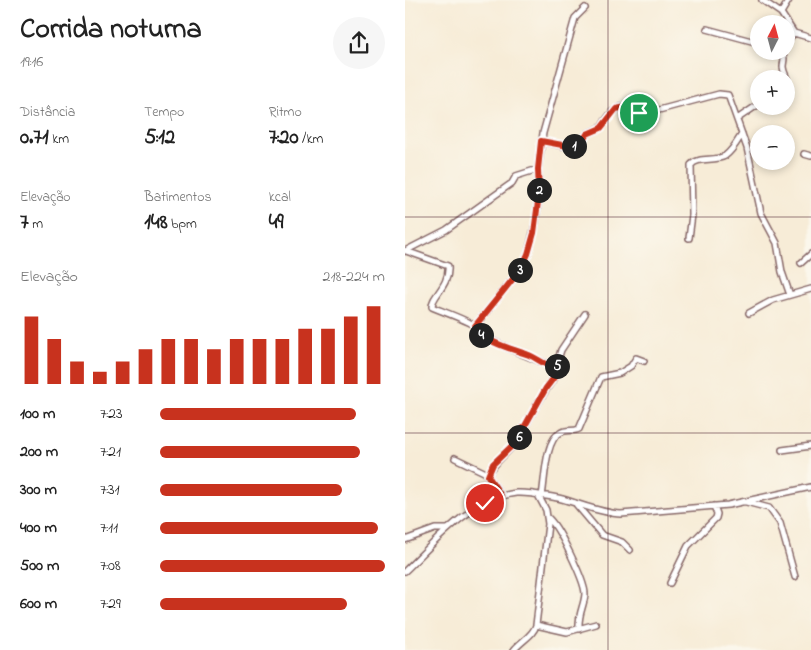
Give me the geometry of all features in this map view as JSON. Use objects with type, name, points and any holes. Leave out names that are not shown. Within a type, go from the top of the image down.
[{"type":"street","points":[[762,0],[781,13],[789,0]]},
{"type":"street","points":[[475,326],[521,269],[528,254],[534,233],[539,194],[538,169],[541,141],[575,18],[585,8]]},
{"type":"street","points":[[707,29],[750,41]]},
{"type":"street","points":[[795,34],[811,38]]},
{"type":"street","points":[[541,141],[573,147],[582,142],[587,134],[601,128],[612,112],[621,107],[644,114],[719,94],[730,98],[754,174],[761,213],[777,243],[782,272],[790,295]]},
{"type":"street","points":[[737,119],[750,110]]},
{"type":"street","points":[[689,238],[692,215],[691,165],[697,160],[725,156],[742,134]]},
{"type":"street","points":[[803,154],[811,156]]},
{"type":"street","points":[[405,251],[467,217],[513,183],[516,176],[538,169]]},
{"type":"street","points":[[405,251],[448,266],[445,284],[433,300],[432,306],[475,326],[480,334],[505,347],[530,356],[545,365],[557,366]]},
{"type":"street","points":[[801,263],[811,254]]},
{"type":"street","points":[[749,314],[760,305],[811,289]]},
{"type":"street","points":[[488,476],[493,464],[516,442],[546,388],[559,373],[557,366],[564,344],[585,314]]},
{"type":"street","points":[[514,650],[521,640],[534,632],[536,625],[547,517],[540,496],[549,444],[553,438],[562,432],[579,429],[601,377],[620,373],[631,366],[637,358],[645,361]]},
{"type":"street","points":[[782,450],[811,446]]},
{"type":"street","points":[[455,458],[479,468],[488,476],[501,496]]},
{"type":"street","points":[[802,488],[811,482]]},
{"type":"street","points":[[405,571],[448,529],[485,503],[501,496],[518,493],[540,496],[575,503],[609,514],[621,514],[745,502],[811,486]]},
{"type":"street","points":[[745,502],[769,508],[780,523],[795,577]]},
{"type":"street","points":[[575,503],[602,535],[622,542],[631,550]]},
{"type":"street","points":[[670,583],[689,546],[716,518],[717,514],[714,506]]},
{"type":"street","points":[[547,517],[558,528],[585,591],[579,612],[579,629]]},
{"type":"street","points":[[405,540],[428,531],[448,529]]},
{"type":"street","points":[[536,625],[567,632],[596,624]]},
{"type":"route","points":[[485,503],[501,496],[488,476],[493,464],[516,442],[546,388],[559,373],[557,366],[545,365],[530,356],[488,338],[480,334],[475,326],[501,291],[521,269],[528,254],[534,233],[539,194],[538,169],[541,141],[573,147],[582,142],[587,134],[601,128],[616,109],[626,107],[639,113]]}]
